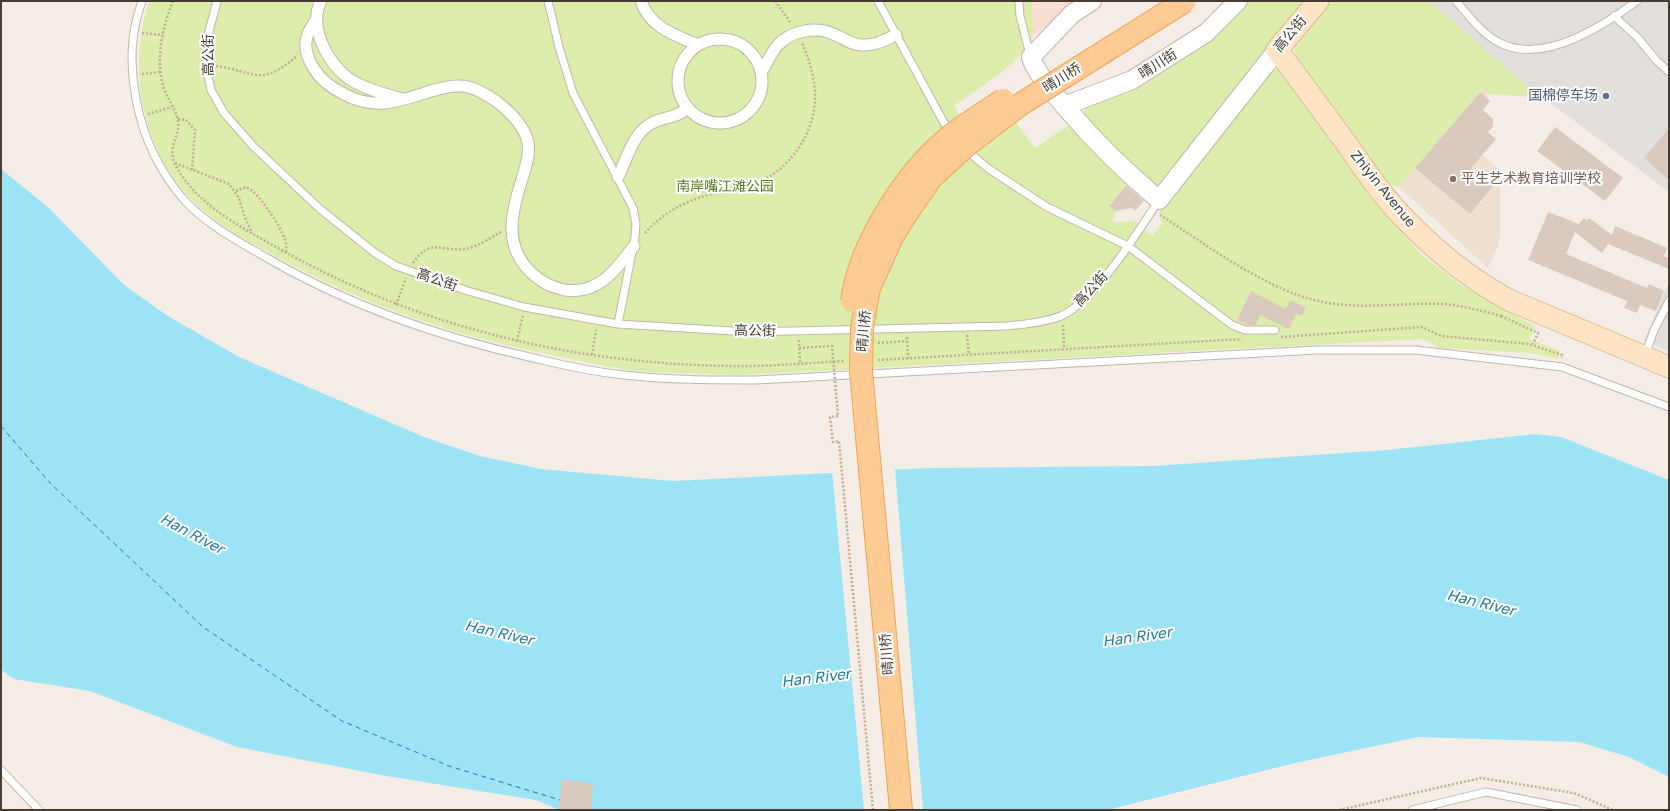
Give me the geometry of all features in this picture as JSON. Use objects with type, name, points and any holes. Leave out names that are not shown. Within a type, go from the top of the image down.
[{"type":"main road","name":"晴川桥","points":[[887,810],[847,376],[846,346],[852,298],[868,246],[889,207],[919,167],[952,135],[1013,93],[1157,1]]},
{"type":"main road","name":"晴川桥","points":[[901,810],[861,370],[862,327],[869,288],[886,249],[905,216],[923,189],[947,162],[1021,104],[1184,1]]},
{"type":"main road","name":"高公街","points":[[1277,50],[1318,1]]},
{"type":"main road","name":"Zhiyin Avenue","points":[[1277,50],[1307,89],[1366,172],[1407,222],[1505,308],[1645,357],[1669,367]]},
{"type":"street","points":[[320,1],[317,8],[316,20],[321,40],[335,65],[347,77],[361,85],[404,99]]},
{"type":"street","points":[[641,1],[650,18],[660,28],[698,45]]},
{"type":"street","points":[[1092,1],[1072,14],[1031,57],[1038,72],[1064,106],[1156,205]]},
{"type":"street","name":"晴川街","points":[[1064,106],[1132,80],[1206,33],[1238,1]]},
{"type":"street","points":[[316,20],[306,36],[305,49],[310,63],[322,79],[336,90],[356,100],[369,104],[381,104],[448,87],[462,86],[488,96],[508,112],[518,123],[528,143],[528,151],[527,162],[514,205],[512,239],[516,251],[529,270],[546,284],[568,290],[587,289],[600,284],[617,267],[634,246]]},
{"type":"street","points":[[762,71],[778,46],[784,40],[809,30],[821,30],[862,46],[872,45],[896,35]]},
{"type":"street","points":[[713,39],[725,39],[744,45],[755,57],[762,71],[763,81],[759,99],[754,107],[739,119],[731,122],[712,122],[695,115],[688,108],[680,94],[678,86],[679,70],[686,56],[698,45],[713,39]]},
{"type":"street","name":"高公街","points":[[1156,205],[1277,50]]},
{"type":"street","points":[[356,100],[361,85]]},
{"type":"street","points":[[618,178],[639,133],[654,122],[676,116],[688,108]]},
{"type":"lane","points":[[142,1],[133,32],[132,75],[140,116],[145,135],[154,154],[169,180],[185,200],[211,224],[278,265],[348,300],[424,328],[508,353],[622,375],[682,380],[756,380],[1317,350],[1416,350],[1562,366],[1669,407]]},
{"type":"lane","name":"高公街","points":[[217,1],[207,39],[207,66],[209,82],[216,100],[235,126],[254,147],[350,235],[386,260],[409,271],[468,291],[524,307],[618,324],[749,332],[1006,326],[1029,323],[1060,317],[1073,309],[1093,290],[1128,246],[1156,205]]},
{"type":"lane","points":[[548,1],[557,41],[573,93],[633,208],[636,224],[634,246],[618,324]]},
{"type":"lane","points":[[878,1],[949,132],[958,144],[989,169],[1047,207],[1128,246],[1232,324],[1246,330],[1275,334]]},
{"type":"lane","points":[[1019,1],[1020,16],[1031,57]]},
{"type":"lane","points":[[1456,1],[1473,22],[1498,43],[1509,47],[1526,50],[1543,50],[1566,43],[1614,16],[1637,1]]},
{"type":"lane","points":[[1614,16],[1638,38],[1656,60],[1669,72]]},
{"type":"lane","points":[[1645,357],[1654,330],[1669,301]]},
{"type":"lane","points":[[1,770],[39,810]]},
{"type":"lane","points":[[1412,810],[1486,792],[1577,810]]},
{"type":"path","points":[[172,1],[163,35],[160,60],[164,86],[178,119],[178,129],[171,151],[174,163],[183,177],[203,199],[231,222],[286,253],[331,277],[396,305],[517,341],[592,355],[657,363],[743,366],[846,361]]},
{"type":"path","points":[[634,246],[660,218],[672,210],[699,197],[747,188],[764,180],[778,172],[798,149],[810,122],[815,98],[813,73],[798,34],[775,1]]},
{"type":"path","points":[[133,32],[163,35]]},
{"type":"path","points":[[207,66],[221,67],[246,74],[269,75],[287,64],[305,49]]},
{"type":"path","points":[[132,75],[161,72]]},
{"type":"path","points":[[140,116],[172,107]]},
{"type":"path","points":[[178,119],[186,120],[195,130],[192,170]]},
{"type":"path","points":[[174,163],[222,180],[229,184],[236,191],[252,234]]},
{"type":"path","points":[[236,191],[246,187],[259,196],[286,240],[286,253]]},
{"type":"path","points":[[1156,205],[1266,281],[1309,298],[1339,304],[1444,304],[1471,308],[1505,308],[1538,332],[1533,344]]},
{"type":"path","points":[[409,271],[419,255],[429,248],[435,246],[460,249],[469,248],[512,226]]},
{"type":"path","points":[[396,305],[405,279]]},
{"type":"path","points":[[517,341],[523,315]]},
{"type":"path","points":[[1062,324],[1064,350]]},
{"type":"path","points":[[1275,334],[1422,327],[1441,336],[1533,344],[1562,355],[1562,366]]},
{"type":"path","points":[[967,332],[969,355]]},
{"type":"path","points":[[877,360],[1249,339]]},
{"type":"path","points":[[592,355],[595,340]]},
{"type":"path","points":[[907,341],[908,358]]},
{"type":"path","name":"晴川桥","points":[[800,363],[799,348],[832,346],[838,416],[830,418],[833,442],[839,441],[873,810]]},
{"type":"shaded area","points":[[1031,1],[1084,1],[1033,35]]},
{"type":"shaded area","name":"国棉停车场","points":[[1429,1],[1669,1],[1669,192],[1520,80]]},
{"type":"shaded area","name":"平生艺术教育培训学校","points":[[1483,89],[1489,94],[1486,97],[1490,101],[1483,110],[1493,119],[1493,126],[1488,132],[1482,155],[1500,170],[1500,235],[1497,248],[1488,268],[1399,187]]},
{"type":"shaded area","points":[[1669,282],[1669,351],[1644,341]]},
{"type":"green space","name":"南岸嘴江滩公园","points":[[149,1],[1031,1],[1034,31],[1029,44],[1022,54],[999,74],[954,106],[963,120],[991,139],[1016,122],[1035,148],[1070,124],[1127,183],[1109,205],[1116,211],[1113,222],[1134,221],[1152,236],[1162,224],[1159,214],[1161,209],[1266,78],[1276,69],[1281,70],[1301,93],[1383,211],[1422,255],[1461,285],[1535,326],[1530,339],[1560,351],[1558,359],[1531,353],[1440,348],[1423,339],[738,375],[630,370],[588,363],[487,340],[412,317],[340,289],[305,272],[238,235],[218,222],[191,199],[174,178],[160,155],[150,131],[143,106],[139,80],[139,54],[142,27]]},
{"type":"green space","points":[[1247,1],[1305,1],[1158,187],[1127,162],[1103,138],[1086,116],[1084,108],[1088,104],[1132,91],[1152,80],[1194,48]]},
{"type":"green space","points":[[1329,1],[1503,1],[1536,91],[1535,94],[1529,97],[1489,94],[1482,89],[1399,187],[1384,183],[1296,57],[1294,50],[1295,42]]},
{"type":"water","name":"Han River","points":[[1,169],[49,208],[124,285],[168,316],[239,357],[424,437],[480,456],[541,469],[673,481],[930,468],[1154,466],[1387,450],[1536,434],[1561,437],[1669,480],[1669,777],[1629,757],[1579,742],[1418,737],[1295,763],[1107,810],[559,810],[536,800],[386,776],[237,747],[90,691],[14,679],[1,670]]},
{"type":"pier","points":[[895,468],[923,810],[864,810],[832,471]]},
{"type":"building","points":[[1480,92],[1490,101],[1483,110],[1493,119],[1493,126],[1488,132],[1496,139],[1471,168],[1493,186],[1470,214],[1415,168]]},
{"type":"building","points":[[1555,127],[1623,178],[1605,201],[1537,151]]},
{"type":"building","points":[[1669,128],[1669,180],[1644,158]]},
{"type":"building","points":[[1126,185],[1144,201],[1135,211],[1132,208],[1116,211],[1109,206]]},
{"type":"building","points":[[1548,212],[1579,224],[1584,218],[1587,220],[1589,218],[1612,235],[1615,226],[1667,248],[1664,256],[1669,258],[1669,269],[1608,244],[1602,253],[1575,232],[1566,254],[1647,288],[1649,284],[1664,291],[1656,311],[1640,305],[1637,313],[1624,308],[1627,301],[1528,260]]},
{"type":"building","points":[[1251,291],[1286,309],[1290,300],[1306,308],[1302,316],[1296,314],[1289,329],[1260,315],[1256,325],[1248,325],[1237,320]]},
{"type":"building","points":[[562,779],[593,784],[591,810],[559,810]]},
{"type":"ferry route","points":[[1,426],[50,483],[203,627],[342,721],[449,766],[560,800]]},
{"type":"place","name":"国棉停车场","points":[[1606,96]]},
{"type":"place","name":"平生艺术教育培训学校","points":[[1453,179]]}]
